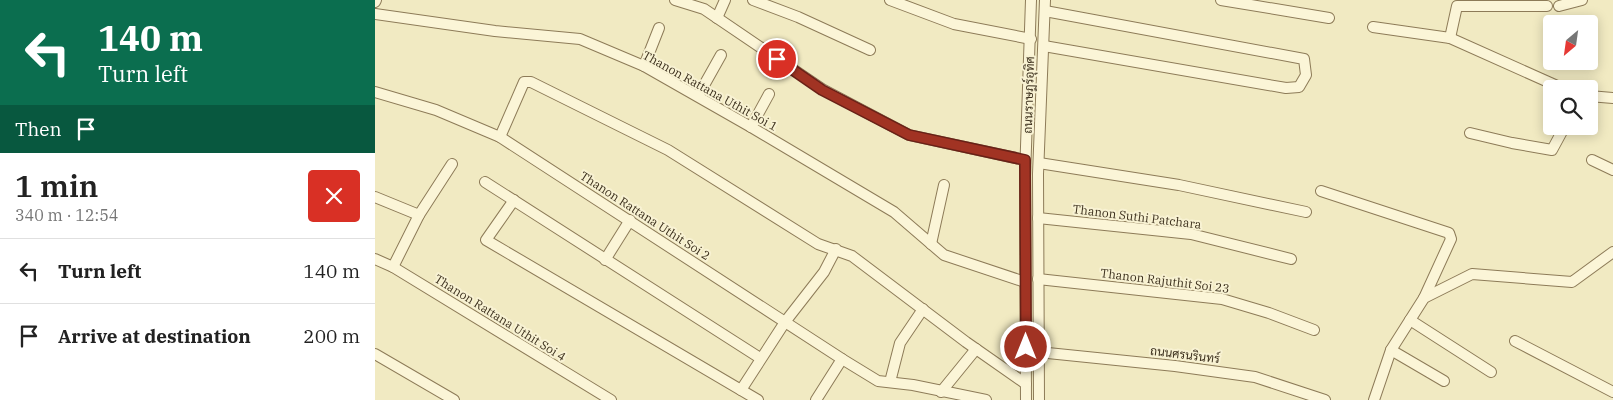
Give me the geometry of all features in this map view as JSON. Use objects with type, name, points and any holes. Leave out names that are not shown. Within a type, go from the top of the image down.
[{"type":"street","points":[[675,0],[703,9],[822,90],[909,135],[1025,160]]},
{"type":"street","points":[[717,18],[725,0]]},
{"type":"street","points":[[753,0],[798,17],[869,50]]},
{"type":"street","points":[[890,0],[954,24],[1031,39]]},
{"type":"street","name":"ถนนราษฏร์อุทิศ","points":[[1026,400],[1025,160],[1031,0]]},
{"type":"street","name":"ถนนราษฏร์อุทิศ","points":[[1039,400],[1038,218],[1045,0]]},
{"type":"street","points":[[1221,0],[1329,18]]},
{"type":"street","points":[[1559,6],[1582,0]]},
{"type":"street","points":[[1450,38],[1457,6],[1547,6]]},
{"type":"street","points":[[1044,46],[1285,88],[1299,87],[1306,76],[1303,59],[1045,12]]},
{"type":"street","name":"Thanon Rattana Uthit Soi 1","points":[[375,14],[495,31],[580,39],[644,66],[751,127],[908,222],[944,255],[1025,282]]},
{"type":"street","points":[[1373,27],[1450,38],[1544,80]]},
{"type":"street","points":[[644,66],[659,28]]},
{"type":"street","points":[[698,96],[721,55]]},
{"type":"street","points":[[500,137],[524,82],[531,82],[668,150],[818,244],[853,256],[975,349],[1026,384]]},
{"type":"street","name":"Thanon Rattana Uthit Soi 2","points":[[375,92],[436,110],[500,137],[878,381],[986,400]]},
{"type":"street","points":[[751,127],[769,94]]},
{"type":"street","points":[[1028,98],[1042,97]]},
{"type":"street","points":[[1598,97],[1613,98]]},
{"type":"street","points":[[1471,133],[1552,150],[1560,135]]},
{"type":"street","points":[[1592,160],[1613,170]]},
{"type":"street","points":[[1039,163],[1188,187],[1306,212]]},
{"type":"street","points":[[393,266],[419,215],[452,164]]},
{"type":"street","points":[[485,182],[760,358]]},
{"type":"street","points":[[931,244],[944,185]]},
{"type":"street","points":[[1321,191],[1449,233],[1451,239],[1424,298],[1391,350],[1374,400]]},
{"type":"street","points":[[375,197],[419,215]]},
{"type":"street","points":[[514,200],[486,240],[759,400]]},
{"type":"street","name":"Thanon Suthi Patchara","points":[[1038,218],[1191,234],[1291,260]]},
{"type":"street","points":[[605,260],[630,220]]},
{"type":"street","points":[[741,390],[785,322],[824,272],[836,249]]},
{"type":"street","points":[[1424,298],[1472,274],[1573,282],[1613,252]]},
{"type":"street","name":"Thanon Rattana Uthit Soi 4","points":[[375,259],[393,266],[611,400]]},
{"type":"street","name":"Thanon Rajuthit Soi 23","points":[[1038,279],[1222,299],[1269,313],[1314,330]]},
{"type":"street","points":[[890,382],[900,343],[923,309]]},
{"type":"street","points":[[1409,320],[1491,372]]},
{"type":"street","points":[[1515,341],[1613,392]]},
{"type":"street","points":[[941,392],[975,349]]},
{"type":"street","points":[[1391,350],[1445,381]]},
{"type":"street","name":"ถนนศรนรินทร์","points":[[1038,352],[1175,366],[1255,377],[1325,400]]},
{"type":"street","points":[[375,354],[454,400]]},
{"type":"street","points":[[817,400],[842,359]]},
{"type":"route","points":[[777,59],[822,90],[909,135],[1025,160],[1026,347]]}]
